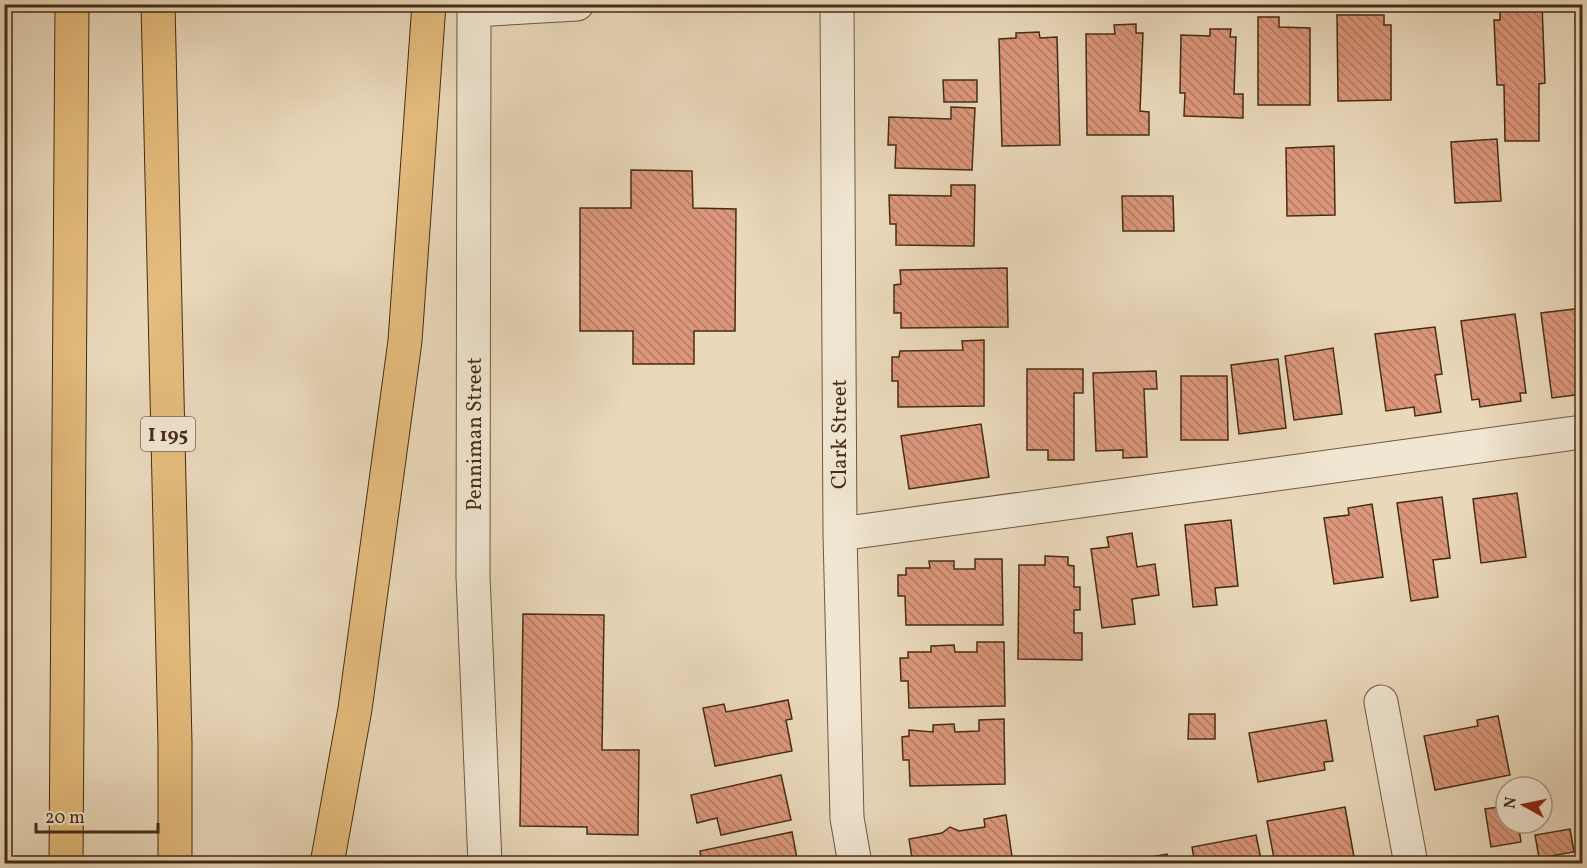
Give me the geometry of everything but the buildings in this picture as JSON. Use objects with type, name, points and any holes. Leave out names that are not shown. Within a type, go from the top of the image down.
[{"type":"highway","points":[[66,864],[72,4]]},
{"type":"highway","name":"I 195","points":[[158,4],[175,743],[175,864]]},
{"type":"highway","points":[[327,864],[355,709],[405,341],[429,4]]},
{"type":"street","points":[[474,7],[577,4]]},
{"type":"street","name":"Clark Street","points":[[837,4],[840,534],[847,818],[855,864]]},
{"type":"street","name":"Penniman Street","points":[[474,7],[473,576],[485,864]]},
{"type":"street","points":[[840,534],[1582,432]]},
{"type":"street","points":[[1381,702],[1412,864]]}]
